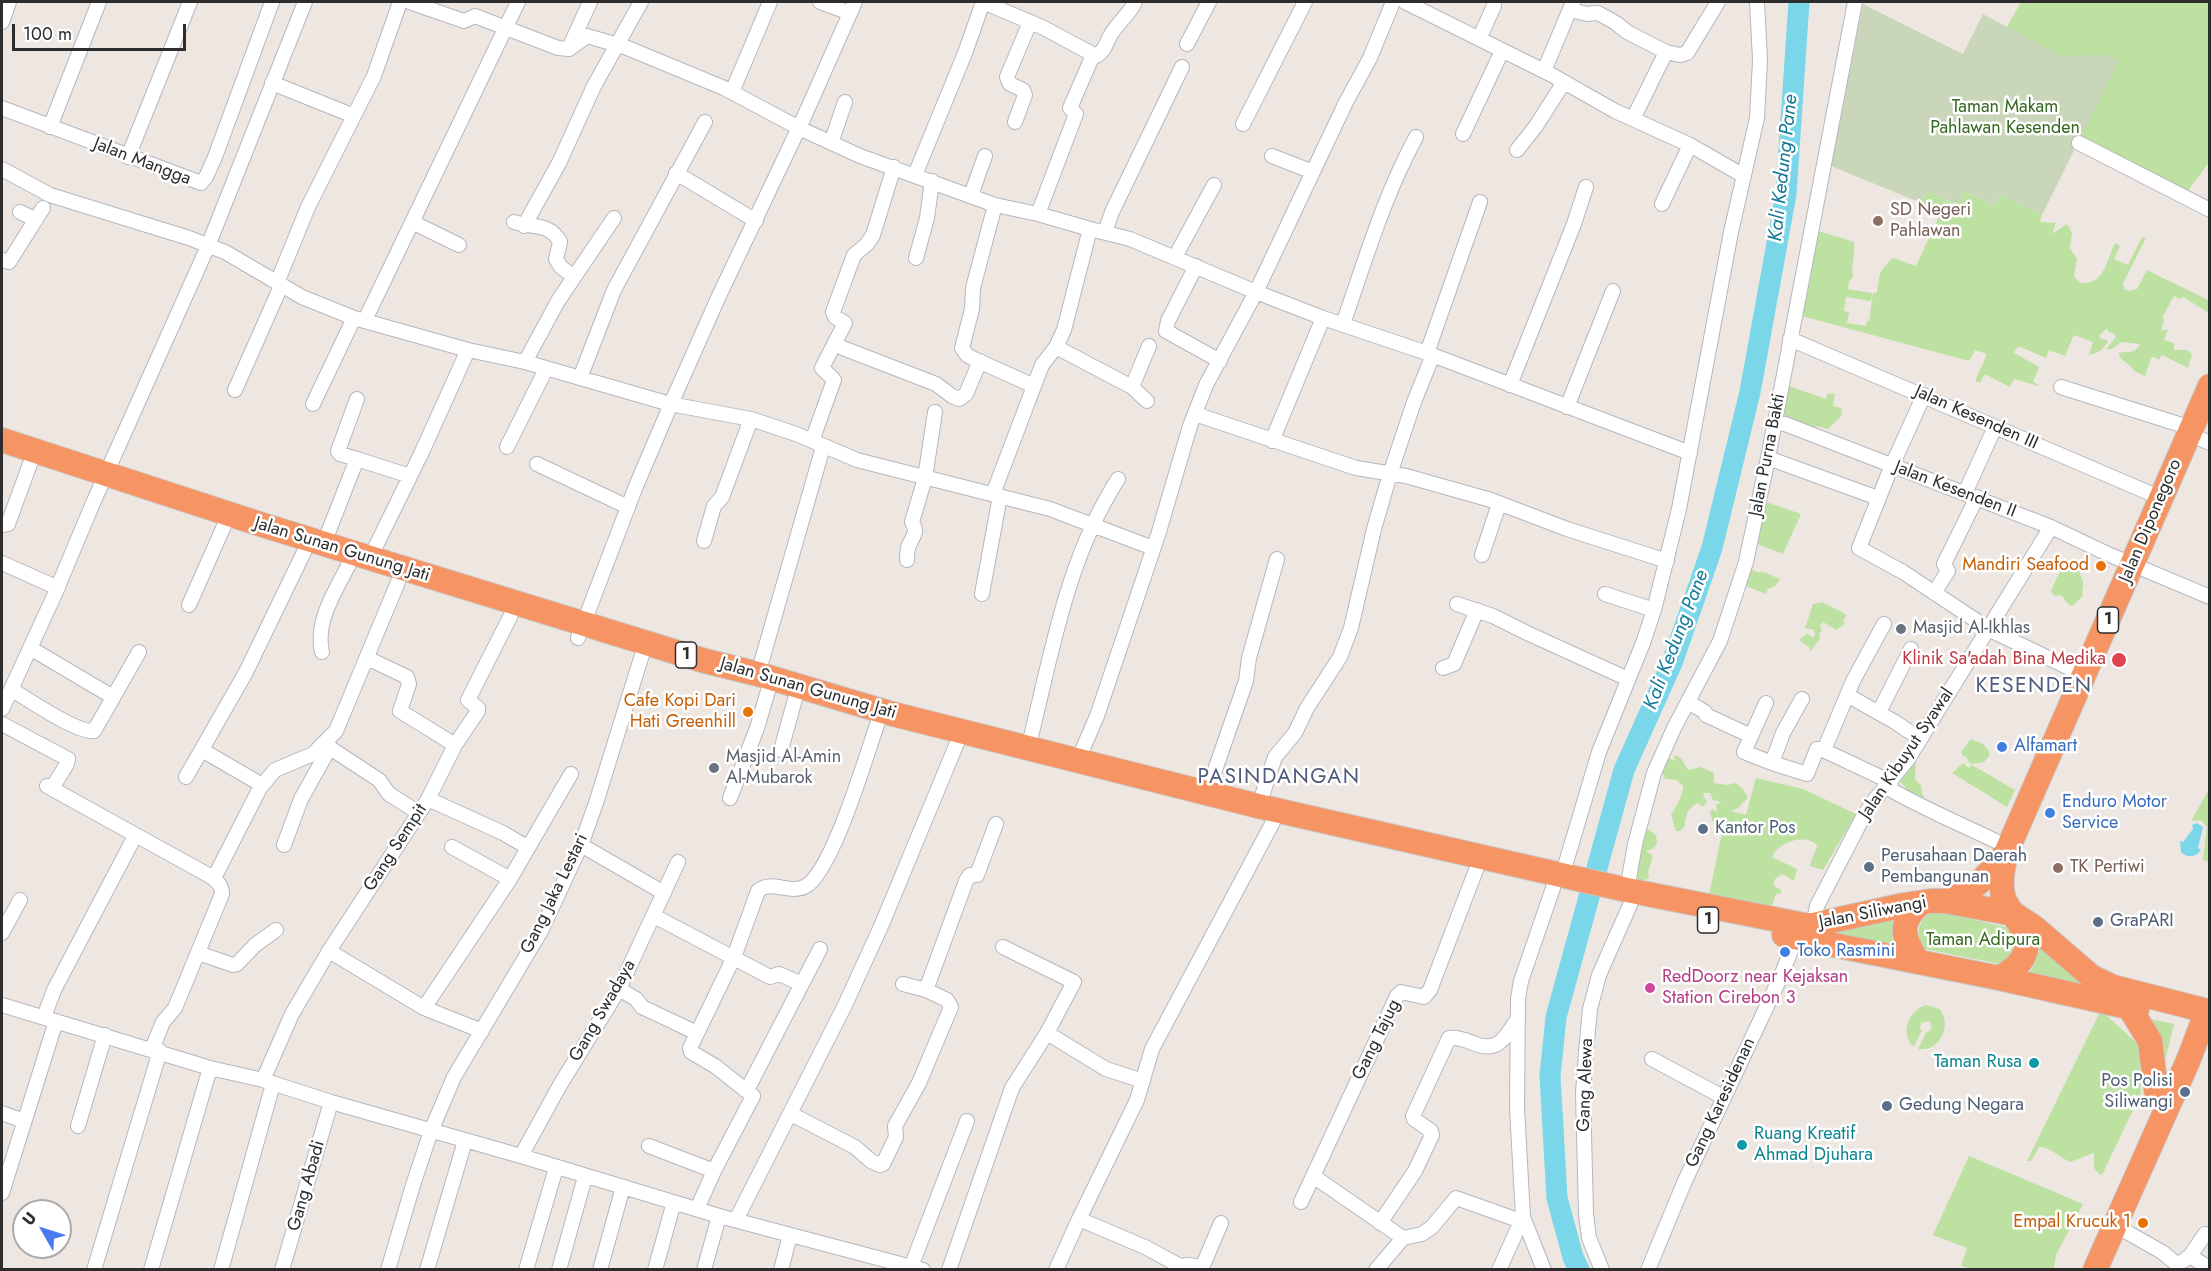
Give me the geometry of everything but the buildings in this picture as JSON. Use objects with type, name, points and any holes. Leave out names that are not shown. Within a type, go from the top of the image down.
[{"type":"highway","name":"Jalan Diponegoro","points":[[2007,850],[2161,498],[2197,435],[2210,386]]},
{"type":"highway","name":"Jalan Sunan Gunung Jati","points":[[2,440],[103,481],[303,545]]},
{"type":"highway","name":"1","points":[[2,454],[30,464],[103,481],[224,526],[303,545],[643,650],[763,683],[795,699],[852,709],[884,719],[1078,760],[1207,793],[1262,815]]},
{"type":"highway","name":"1","points":[[455,592],[510,617],[591,634]]},
{"type":"highway","name":"Jalan Sunan Gunung Jati","points":[[763,683],[852,709]]},
{"type":"highway","name":"1","points":[[960,736],[1262,815],[1624,897]]},
{"type":"highway","name":"1","points":[[1945,901],[1974,888],[2007,850]]},
{"type":"highway","name":"1","points":[[1999,978],[2014,969],[2027,946],[2024,932],[2004,898],[2002,875],[2007,850]]},
{"type":"highway","name":"1","points":[[1447,857],[1476,870],[1562,883]]},
{"type":"highway","name":"Jalan Siliwangi","points":[[1624,897],[1796,924],[1805,931],[1918,962],[2129,1007],[2198,1015]]},
{"type":"highway","name":"Jalan Siliwangi","points":[[1805,931],[1921,903],[1945,901],[2014,914],[2035,928],[2092,977],[2113,987],[2198,1015]]},
{"type":"highway","points":[[1918,962],[1910,949],[1904,928],[1907,918],[1921,903]]},
{"type":"highway","points":[[2129,1007],[2150,1041],[2157,1096]]},
{"type":"highway","points":[[2078,1269],[2157,1096],[2198,1015]]},
{"type":"highway","points":[[2095,1269],[2115,1226],[2198,1015]]},
{"type":"street","points":[[2,22],[9,2]]},
{"type":"street","points":[[50,127],[99,2]]},
{"type":"street","points":[[128,157],[190,2]]},
{"type":"street","name":"Jalan Mangga","points":[[2,108],[198,184],[205,180],[272,2]]},
{"type":"street","points":[[2,709],[58,588],[208,246],[305,2]]},
{"type":"street","points":[[235,390],[279,285],[308,207],[374,76],[400,2]]},
{"type":"street","points":[[409,2],[466,21],[475,16],[558,48],[569,49],[586,36],[617,45],[732,92],[860,156],[915,174],[995,205],[1130,239],[1323,318],[1430,354],[1690,453]]},
{"type":"street","points":[[313,404],[412,222],[518,2]]},
{"type":"street","points":[[569,49],[590,2]]},
{"type":"street","points":[[574,277],[558,262],[556,256],[560,242],[555,235],[536,225],[519,224],[559,163],[594,86],[641,2]]},
{"type":"street","points":[[732,92],[770,2]]},
{"type":"street","points":[[591,634],[628,507],[671,404],[718,298],[800,128],[853,7],[820,2]]},
{"type":"street","points":[[915,174],[965,53],[983,2],[1030,22],[1093,55],[1101,53],[1122,18],[1133,7]]},
{"type":"street","points":[[1187,44],[1209,2]]},
{"type":"street","points":[[1243,124],[1305,2]]},
{"type":"street","points":[[1078,760],[1097,716],[1153,548],[1180,457],[1206,385],[1256,292],[1370,58],[1393,2]]},
{"type":"street","points":[[1405,2],[1544,71],[1633,119],[1690,145],[1744,176]]},
{"type":"street","points":[[1544,71],[1572,6],[1587,14],[1598,13],[1627,32],[1666,52],[1680,55],[1687,53],[1718,2]]},
{"type":"street","points":[[1544,1269],[1522,1219],[1517,1108],[1518,1018],[1521,981],[1562,883],[1599,752],[1643,644],[1667,561],[1690,453],[1731,232],[1757,118],[1760,60],[1757,2]]},
{"type":"street","name":"Jalan Purna Bakti","points":[[1624,897],[1654,773],[1720,641],[1738,591],[1751,543],[1855,2]]},
{"type":"street","points":[[1479,39],[1494,6]]},
{"type":"street","points":[[1015,122],[1025,95],[1023,90],[1010,84],[1007,78],[1030,22]]},
{"type":"street","points":[[1463,134],[1502,51]]},
{"type":"street","points":[[1633,119],[1666,52]]},
{"type":"street","points":[[1038,214],[1076,114],[1070,108],[1093,55]]},
{"type":"street","points":[[1105,232],[1112,212],[1182,67]]},
{"type":"street","points":[[1517,150],[1536,126],[1564,82]]},
{"type":"street","points":[[272,83],[354,116]]},
{"type":"street","points":[[831,143],[845,102]]},
{"type":"street","points":[[580,378],[614,290],[705,122]]},
{"type":"street","points":[[1343,324],[1378,222],[1416,137]]},
{"type":"street","points":[[2079,143],[2210,210]]},
{"type":"street","points":[[1662,204],[1690,145]]},
{"type":"street","points":[[971,195],[985,156]]},
{"type":"street","points":[[1272,156],[1313,172]]},
{"type":"street","points":[[730,798],[757,728],[763,683],[834,380],[822,368],[845,323],[835,317],[833,312],[854,255],[867,244],[873,235],[894,167]]},
{"type":"street","points":[[2,169],[50,195],[189,238],[225,252],[302,297],[359,319],[468,350],[525,362],[671,404],[751,419],[857,460],[1050,509],[1153,548]]},
{"type":"street","points":[[676,173],[756,221]]},
{"type":"street","points":[[916,258],[927,219],[932,181]]},
{"type":"street","points":[[1175,257],[1214,185]]},
{"type":"street","points":[[1510,385],[1574,224],[1586,187]]},
{"type":"street","points":[[1056,1269],[1137,1100],[1152,1049],[1224,918],[1262,815],[1275,757],[1292,739],[1307,708],[1340,657],[1351,628],[1374,529],[1390,474],[1480,202]]},
{"type":"street","points":[[995,205],[973,288],[972,309],[962,348],[967,355],[1034,386]]},
{"type":"street","points":[[2,260],[9,262],[39,214],[20,212]]},
{"type":"street","points":[[525,362],[541,329],[614,218]]},
{"type":"street","points":[[412,222],[459,245]]},
{"type":"street","points":[[982,594],[997,495],[1042,364],[1056,347],[1069,313],[1072,292],[1090,229]]},
{"type":"street","points":[[1196,266],[1168,321],[1166,331],[1220,361]]},
{"type":"street","points":[[1568,407],[1613,291]]},
{"type":"street","points":[[1272,441],[1323,318]]},
{"type":"street","name":"Jalan Kesenden III","points":[[1790,339],[2161,498]]},
{"type":"street","points":[[835,345],[936,384],[959,399],[966,394],[980,361]]},
{"type":"street","points":[[1132,387],[1149,346]]},
{"type":"street","points":[[1056,347],[1132,387],[1147,401]]},
{"type":"street","points":[[284,845],[301,799],[338,727],[367,658],[374,567],[410,476],[468,350]]},
{"type":"street","points":[[507,447],[546,369]]},
{"type":"street","points":[[2061,387],[2197,435]]},
{"type":"street","points":[[1924,395],[1878,498],[1859,548],[1895,567],[1989,629],[2084,675]]},
{"type":"street","points":[[357,399],[338,452],[410,476]]},
{"type":"street","points":[[907,560],[909,545],[914,539],[916,529],[912,522],[925,478],[935,412]]},
{"type":"street","points":[[1195,414],[1356,468],[1406,476],[1499,504],[1567,529],[1667,561]]},
{"type":"street","points":[[704,541],[714,506],[722,497],[751,419]]},
{"type":"street","name":"Jalan Kesenden II","points":[[1775,423],[1785,424],[1971,495],[2051,527],[2210,597]]},
{"type":"street","points":[[1934,593],[1948,571],[1944,564],[1995,427]]},
{"type":"street","points":[[1768,458],[1878,498]]},
{"type":"street","points":[[186,777],[246,672],[303,545],[357,459]]},
{"type":"street","points":[[2,525],[8,524],[30,464]]},
{"type":"street","points":[[537,464],[628,507]]},
{"type":"street","points":[[1028,749],[1059,617],[1093,524],[1118,478]]},
{"type":"street","points":[[1482,555],[1499,504]]},
{"type":"street","points":[[189,605],[224,526]]},
{"type":"street","name":"Jalan Kibuyut Syawal","points":[[1805,931],[1862,819],[1920,739],[2051,527]]},
{"type":"street","points":[[1207,793],[1246,681],[1249,658],[1277,560]]},
{"type":"street","points":[[2,563],[58,588]]},
{"type":"street","points":[[322,652],[320,638],[323,621],[374,567]]},
{"type":"street","points":[[1605,594],[1654,610]]},
{"type":"street","points":[[1457,604],[1477,610],[1628,679]]},
{"type":"street","points":[[1443,668],[1454,664],[1477,610]]},
{"type":"street","name":"Gang Sempit","points":[[221,1269],[268,1082],[288,1021],[329,951],[428,799],[455,745],[478,711],[478,708],[468,700],[510,617]]},
{"type":"street","points":[[1824,750],[1847,695],[1884,624]]},
{"type":"street","points":[[30,648],[113,697]]},
{"type":"street","name":"Gang Jaka Lestari","points":[[388,1269],[431,1131],[454,1077],[541,931],[580,845],[600,792],[643,650]]},
{"type":"street","points":[[1880,712],[1911,650]]},
{"type":"street","points":[[11,689],[66,722],[91,732],[95,729],[139,651]]},
{"type":"street","points":[[367,658],[407,677],[409,684],[400,711],[455,745]]},
{"type":"street","points":[[1847,695],[1880,712],[1920,739]]},
{"type":"street","points":[[781,750],[795,699]]},
{"type":"street","points":[[1772,763],[1784,732],[1802,699]]},
{"type":"street","points":[[1689,702],[1706,715],[1751,736]]},
{"type":"street","points":[[1766,703],[1744,752],[1807,774],[1815,750],[1824,750],[1888,784],[1921,807],[1951,819],[2007,850]]},
{"type":"street","points":[[697,1209],[714,1171],[753,1099],[751,1093],[715,1066],[690,1052],[697,1033],[734,957],[758,891],[766,886],[792,890],[806,886],[830,855],[884,719]]},
{"type":"street","points":[[1759,721],[1784,732]]},
{"type":"street","points":[[2,724],[68,759],[67,764],[50,787],[214,878],[219,883],[222,894],[175,1008],[163,1022],[94,1269]]},
{"type":"street","points":[[736,1220],[843,1009],[960,736]]},
{"type":"street","points":[[214,878],[262,785],[275,770],[327,746]]},
{"type":"street","points":[[327,746],[379,780],[389,794],[419,813]]},
{"type":"street","points":[[202,750],[262,785]]},
{"type":"street","points":[[424,1008],[510,879],[571,774]]},
{"type":"street","points":[[428,799],[503,833],[527,847]]},
{"type":"street","points":[[926,990],[966,881],[970,875],[977,875],[996,824]]},
{"type":"street","points":[[2,1193],[24,1121],[50,1019],[54,990],[135,836]]},
{"type":"street","points":[[580,845],[664,893]]},
{"type":"street","points":[[452,846],[510,879]]},
{"type":"street","name":"Gang Swadaya","points":[[521,1156],[560,1085],[619,989],[678,862]]},
{"type":"street","name":"Gang Tajug","points":[[1301,1202],[1398,994],[1424,997],[1428,994],[1476,870]]},
{"type":"street","name":"Gang Alewa","points":[[1602,1269],[1589,1238],[1586,1214],[1583,1115],[1586,1053],[1590,1010],[1624,897]]},
{"type":"street","points":[[2,933],[20,900]]},
{"type":"street","points":[[654,916],[770,977],[779,974],[801,984]]},
{"type":"street","points":[[198,953],[233,965],[237,964],[255,945],[276,930]]},
{"type":"street","name":"Gang Karesidenan","points":[[1648,1269],[1671,1211],[1723,1097],[1780,976],[1805,931]]},
{"type":"street","points":[[949,1269],[1012,1088],[1047,1033],[1074,982],[1003,947]]},
{"type":"street","points":[[747,1090],[820,949]]},
{"type":"street","points":[[329,951],[424,1008],[482,1031]]},
{"type":"street","points":[[791,1114],[855,1147],[871,1161],[883,1164],[896,1137],[896,1126],[919,1083],[951,1007],[947,1000],[926,990],[903,984]]},
{"type":"street","points":[[619,989],[636,999],[642,1006],[697,1033]]},
{"type":"street","points":[[2,1005],[719,1216],[919,1269],[968,1121]]},
{"type":"street","points":[[1380,1223],[1415,1171],[1432,1135],[1431,1131],[1413,1116],[1449,1038],[1453,1037],[1483,1047],[1491,1047],[1500,1042],[1518,1018]]},
{"type":"street","points":[[1047,1033],[1106,1069],[1143,1081]]},
{"type":"street","points":[[78,1126],[105,1035]]},
{"type":"street","points":[[1652,1059],[1723,1097]]},
{"type":"street","points":[[151,1269],[210,1068]]},
{"type":"street","name":"Gang Abadi","points":[[282,1269],[332,1102]]},
{"type":"street","points":[[2,1113],[24,1121]]},
{"type":"street","points":[[427,1269],[465,1141]]},
{"type":"street","points":[[649,1146],[714,1171]]},
{"type":"street","points":[[526,1269],[556,1168]]},
{"type":"street","points":[[1313,1176],[1402,1238]]},
{"type":"street","points":[[559,1269],[585,1177]]},
{"type":"street","points":[[600,1269],[623,1187]]},
{"type":"street","points":[[1377,1269],[1402,1238],[1427,1232],[1456,1198],[1522,1219]]},
{"type":"street","points":[[655,1269],[674,1202]]},
{"type":"street","points":[[704,1269],[719,1216]]},
{"type":"street","points":[[1079,1219],[1145,1247],[1180,1266],[1200,1267],[1204,1263],[1221,1223]]},
{"type":"street","points":[[1499,1269],[1522,1219]]},
{"type":"street","points":[[2115,1226],[2179,1263],[2210,1269]]},
{"type":"street","points":[[2179,1263],[2205,1233]]},
{"type":"street","points":[[781,1269],[790,1235]]},
{"type":"green space","points":[[2021,2],[2209,2],[2209,162],[2188,191],[2080,137],[2118,60],[2104,55],[2095,71],[2005,30]]},
{"type":"green space","name":"Taman Makam Pahlawan Kesenden","points":[[1863,4],[1963,54],[1983,14],[2062,56],[2104,55],[2119,60],[2042,215],[2000,194],[1994,206],[1964,191],[1957,205],[1929,191],[1919,202],[1831,166]]},
{"type":"green space","points":[[1929,191],[1956,205],[1964,191],[1994,206],[2000,194],[2042,215],[2041,222],[2056,223],[2052,234],[2067,224],[2072,233],[2070,248],[2077,259],[2074,276],[2080,283],[2088,283],[2100,276],[2115,243],[2120,246],[2114,259],[2128,265],[2142,237],[2146,238],[2123,283],[2124,289],[2130,291],[2137,289],[2147,270],[2210,301],[2209,313],[2183,297],[2179,299],[2174,296],[2162,318],[2164,320],[2161,331],[2168,329],[2164,340],[2174,343],[2174,350],[2187,350],[2192,354],[2188,368],[2162,355],[2159,360],[2151,358],[2145,376],[2134,371],[2119,353],[2134,351],[2140,344],[2121,342],[2112,349],[2106,349],[2116,337],[2113,333],[2108,332],[2107,328],[2100,338],[2108,341],[2107,344],[2094,354],[2089,355],[2093,342],[2074,335],[2065,356],[2049,350],[2046,358],[2018,346],[2014,353],[2039,367],[2033,382],[2038,386],[2014,379],[2010,387],[1985,374],[1980,383],[1975,381],[1987,354],[1975,350],[1969,361],[1798,315],[1815,230],[1854,242],[1853,277],[1848,289],[1872,293],[1871,301],[1846,297],[1844,311],[1849,312],[1847,323],[1866,326],[1869,321],[1873,293],[1877,292],[1880,275],[1885,266],[1893,258],[1916,266],[1941,212],[1919,202]]},
{"type":"green space","points":[[1789,386],[1826,399],[1828,393],[1835,394],[1833,406],[1841,408],[1842,415],[1828,429],[1817,426],[1814,431],[1781,418]]},
{"type":"green space","points":[[1766,502],[1801,514],[1783,554],[1757,544]]},
{"type":"green space","points":[[2069,559],[2079,565],[2083,584],[2083,596],[2072,606],[2061,595],[2054,596],[2051,591]]},
{"type":"green space","points":[[1750,569],[1780,579],[1775,586],[1768,589],[1766,594],[1746,586]]},
{"type":"green space","points":[[1822,602],[1844,613],[1846,616],[1843,622],[1845,624],[1836,630],[1823,622],[1820,626],[1822,631],[1819,633],[1820,638],[1811,651],[1800,639],[1807,634],[1815,636],[1814,630],[1805,628],[1813,604]]},
{"type":"green space","points":[[1971,739],[1983,744],[1989,751],[1989,756],[1984,762],[1970,764],[1963,756],[1961,752]]},
{"type":"green space","points":[[1675,755],[1681,758],[1688,770],[1701,767],[1714,773],[1714,783],[1727,785],[1736,783],[1743,789],[1748,798],[1738,808],[1731,811],[1746,815],[1756,778],[1803,789],[1856,814],[1823,870],[1810,866],[1817,845],[1812,841],[1792,841],[1775,852],[1772,857],[1797,869],[1794,881],[1782,874],[1774,880],[1774,886],[1782,893],[1776,894],[1771,908],[1709,895],[1724,824],[1720,821],[1713,822],[1710,813],[1712,809],[1717,812],[1716,805],[1722,802],[1713,800],[1710,793],[1704,793],[1707,802],[1703,807],[1698,803],[1691,807],[1685,826],[1680,831],[1676,831],[1671,815],[1681,797],[1683,786],[1677,780],[1665,779],[1662,770],[1668,758],[1677,761],[1673,757]]},
{"type":"green space","points":[[1916,759],[1915,780],[1921,785],[1926,801],[1910,793],[1898,779],[1911,761]]},
{"type":"green space","points":[[1963,763],[1969,768],[1972,765],[2015,790],[2007,807],[1952,773]]},
{"type":"green space","points":[[2209,789],[2209,862],[2203,860],[2207,827],[2201,820],[2191,821]]},
{"type":"green space","points":[[1648,829],[1656,835],[1657,843],[1654,848],[1646,851],[1653,856],[1648,872],[1649,878],[1645,880],[1644,886],[1632,879],[1643,830]]},
{"type":"green space","name":"Taman Adipura","points":[[1929,913],[1950,914],[2009,928],[2014,939],[2014,948],[2000,964],[1925,949],[1919,940],[1919,930],[1922,921]]},
{"type":"green space","points":[[1898,916],[1901,952],[1818,931]]},
{"type":"green space","points":[[2041,943],[2094,988],[2027,977],[2035,963]]},
{"type":"green space","points":[[1926,1005],[1940,1009],[1945,1023],[1944,1030],[1938,1042],[1926,1049],[1918,1049],[1926,1032],[1932,1028],[1929,1021],[1921,1023],[1920,1029],[1922,1030],[1914,1047],[1907,1036],[1908,1023],[1915,1012]]},
{"type":"green space","points":[[2099,1014],[2105,1014],[2139,1045],[2141,1093],[2102,1175],[2094,1168],[2094,1153],[2070,1162],[2050,1150],[2039,1147],[2031,1161],[2027,1161]]},
{"type":"green space","points":[[2150,1019],[2174,1024],[2162,1073]]},
{"type":"green space","points":[[1969,1156],[2083,1204],[2056,1255],[2054,1269],[1972,1269],[1961,1266],[1967,1248],[1933,1235]]},
{"type":"water","points":[[2197,823],[2203,827],[2198,848],[2201,850],[2194,856],[2186,856],[2181,852],[2180,841],[2183,842],[2193,829],[2192,825]]},
{"type":"waterway","name":"Kali Kedung Pane","points":[[1579,1270],[1573,1257],[1557,1198],[1550,1076],[1556,1017],[1624,770],[1672,663],[1712,548],[1750,392],[1786,194],[1799,2]]},
{"type":"place","name":"SD Negeri Pahlawan","points":[[1878,221]]},
{"type":"place","name":"Mandiri Seafood","points":[[2101,566]]},
{"type":"place","name":"Masjid Al-Ikhlas","points":[[1901,629]]},
{"type":"place","name":"Klinik Sa'adah Bina Medika","points":[[2119,660]]},
{"type":"place","name":"Cafe Kopi Dari Hati Greenhill","points":[[748,712]]},
{"type":"place","name":"Alfamart","points":[[2002,747]]},
{"type":"place","name":"Masjid Al-Amin Al-Mubarok","points":[[714,768]]},
{"type":"place","name":"Enduro Motor Service","points":[[2050,813]]},
{"type":"place","name":"Kantor Pos","points":[[1703,829]]},
{"type":"place","name":"Perusahaan Daerah Pembangunan","points":[[1869,867]]},
{"type":"place","name":"TK Pertiwi","points":[[2058,868]]},
{"type":"place","name":"GraPARI","points":[[2098,922]]},
{"type":"place","name":"Toko Rasmini","points":[[1785,952]]},
{"type":"place","name":"RedDoorz near Kejaksan Station Cirebon 3","points":[[1650,988]]},
{"type":"place","name":"Taman Rusa","points":[[2034,1063]]},
{"type":"place","name":"Pos Polisi Siliwangi","points":[[2185,1092]]},
{"type":"place","name":"Gedung Negara","points":[[1887,1106]]},
{"type":"place","name":"Ruang Kreatif Ahmad Djuhara","points":[[1742,1145]]},
{"type":"place","name":"Empal Krucuk 1","points":[[2143,1223]]},
{"type":"district","name":"KESENDEN","points":[[2034,687]]},
{"type":"district","name":"PASINDANGAN","points":[[1279,778]]}]
